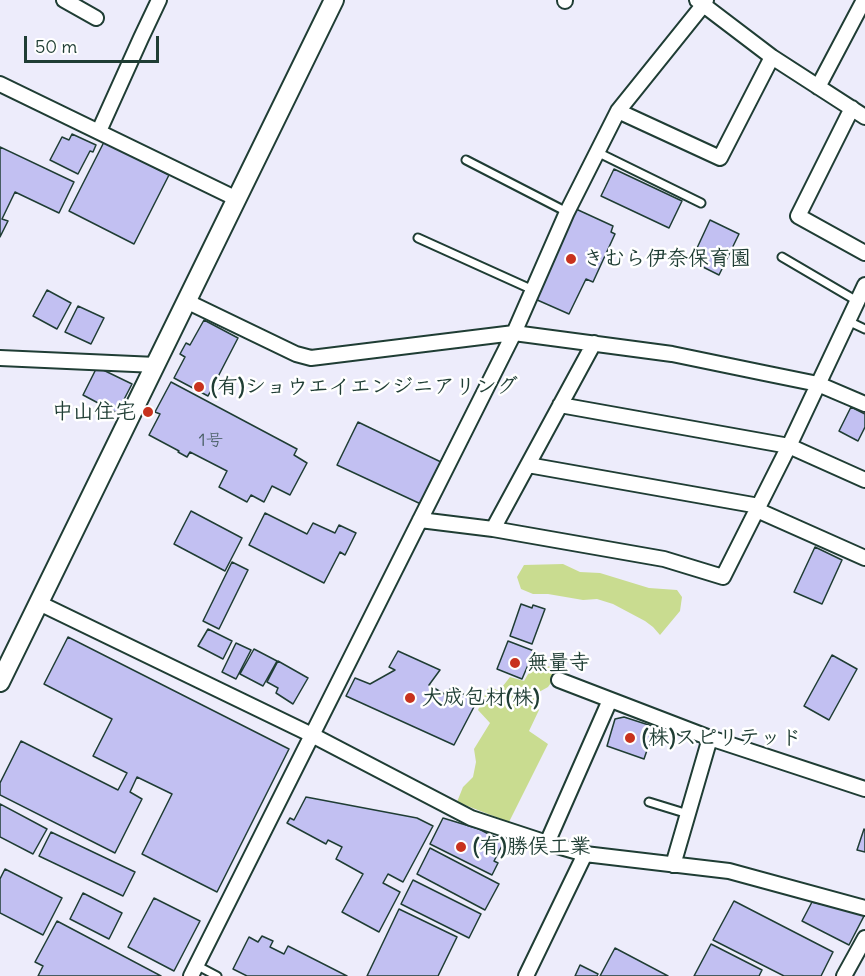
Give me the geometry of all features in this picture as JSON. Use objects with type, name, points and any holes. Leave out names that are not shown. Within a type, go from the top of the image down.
[{"type":"street","points":[[64,0],[96,18]]},
{"type":"street","points":[[99,131],[159,0]]},
{"type":"street","points":[[0,682],[334,0]]},
{"type":"street","points":[[818,87],[864,0]]},
{"type":"street","points":[[193,971],[514,333],[567,212],[618,111],[702,1],[772,57],[865,117]]},
{"type":"street","points":[[618,111],[720,158],[772,57]]},
{"type":"street","points":[[0,84],[237,199]]},
{"type":"street","points":[[852,108],[798,216],[865,253]]},
{"type":"street","points":[[420,520],[493,529],[664,559],[723,577],[789,446],[865,285]]},
{"type":"street","points":[[186,301],[296,354],[311,358],[514,333],[672,354],[818,384],[865,404]]},
{"type":"street","points":[[493,529],[594,343]]},
{"type":"street","points":[[0,358],[156,365]]},
{"type":"street","points":[[560,405],[789,446],[865,480]]},
{"type":"street","points":[[528,465],[758,508],[865,558]]},
{"type":"street","points":[[39,603],[312,735],[471,818],[585,854],[729,871],[865,908]]},
{"type":"street","points":[[559,680],[710,738],[865,789]]},
{"type":"street","points":[[548,843],[610,700]]},
{"type":"street","points":[[673,865],[710,738]]},
{"type":"street","points":[[526,976],[585,854]]},
{"type":"street","points":[[844,976],[865,938]]},
{"type":"lane","points":[[597,152],[701,203]]},
{"type":"lane","points":[[465,160],[567,212]]},
{"type":"lane","points":[[418,238],[533,290]]},
{"type":"lane","points":[[782,257],[857,301]]},
{"type":"lane","points":[[848,321],[865,329]]},
{"type":"lane","points":[[649,802],[688,814]]},
{"type":"lane","points":[[193,971],[217,976]]},
{"type":"green space","points":[[563,564],[580,572],[600,573],[649,588],[677,590],[682,597],[680,611],[660,635],[645,621],[613,604],[597,599],[583,600],[533,594],[521,589],[517,577],[524,565]]},
{"type":"green space","points":[[535,662],[560,670],[548,687],[539,692],[534,701],[539,710],[529,731],[548,744],[509,822],[457,802],[463,787],[473,777],[476,762],[474,749],[490,723],[478,710],[489,686],[499,691],[510,677],[524,681]]},
{"type":"building","points":[[72,134],[96,145],[93,152],[90,151],[78,174],[50,160],[62,137],[69,140]]},
{"type":"building","points":[[104,142],[169,175],[134,244],[69,211]]},
{"type":"building","points":[[0,147],[74,182],[59,213],[15,192],[2,219],[8,221],[0,237]]},
{"type":"building","points":[[614,169],[682,201],[669,228],[601,196]]},
{"type":"building","points":[[576,209],[613,226],[611,232],[615,234],[593,282],[586,279],[569,314],[535,299]]},
{"type":"building","points":[[710,220],[739,234],[719,275],[691,261]]},
{"type":"building","points":[[47,290],[71,303],[57,329],[33,316]]},
{"type":"building","points":[[78,306],[104,318],[91,344],[65,332]]},
{"type":"building","points":[[204,320],[238,338],[208,396],[174,378],[185,357],[180,354],[186,343],[190,345]]},
{"type":"building","points":[[97,367],[132,384],[117,413],[83,395]]},
{"type":"building","points":[[171,382],[297,449],[294,455],[307,463],[290,495],[272,486],[264,502],[251,495],[247,502],[219,487],[227,471],[190,452],[187,457],[149,435],[160,414],[155,412]]},
{"type":"building","points":[[851,407],[865,414],[865,427],[858,441],[839,431]]},
{"type":"building","points":[[358,422],[443,463],[423,505],[337,465]]},
{"type":"building","points":[[191,511],[242,538],[225,571],[174,544]]},
{"type":"building","points":[[265,513],[307,534],[313,523],[335,533],[339,525],[356,533],[345,555],[340,552],[324,583],[249,545]]},
{"type":"building","points":[[815,547],[842,560],[822,604],[794,592]]},
{"type":"building","points":[[232,562],[248,570],[219,629],[203,621]]},
{"type":"building","points":[[521,604],[545,609],[532,644],[510,636]]},
{"type":"building","points":[[208,629],[232,641],[223,659],[198,646]]},
{"type":"building","points":[[68,637],[289,749],[217,892],[142,854],[172,794],[137,777],[130,792],[142,799],[115,853],[0,795],[0,783],[21,741],[118,790],[127,773],[93,756],[112,719],[44,684]]},
{"type":"building","points":[[508,641],[534,651],[522,679],[497,669]]},
{"type":"building","points":[[236,643],[251,650],[236,679],[222,672]]},
{"type":"building","points":[[254,649],[277,661],[263,686],[240,674]]},
{"type":"building","points":[[398,651],[440,670],[429,685],[446,695],[451,688],[477,701],[454,745],[346,696],[355,678],[370,684],[395,670],[389,667]]},
{"type":"building","points":[[832,655],[857,669],[829,720],[804,706]]},
{"type":"building","points":[[278,661],[308,678],[293,704],[276,693],[278,688],[267,682]]},
{"type":"building","points":[[624,717],[655,727],[644,759],[607,746],[615,719]]},
{"type":"building","points":[[306,797],[417,818],[433,826],[403,882],[388,874],[383,883],[400,892],[379,932],[342,912],[363,874],[336,859],[342,847],[328,840],[326,844],[287,823],[290,818],[294,820]]},
{"type":"building","points":[[0,804],[47,829],[33,854],[0,837]]},
{"type":"building","points":[[443,818],[479,829],[504,842],[494,861],[498,863],[492,875],[430,844]]},
{"type":"building","points":[[865,830],[865,852],[857,850]]},
{"type":"building","points":[[51,832],[135,872],[123,896],[39,856]]},
{"type":"building","points":[[430,848],[499,884],[485,910],[417,874]]},
{"type":"building","points":[[5,869],[62,898],[43,935],[0,913],[0,879]]},
{"type":"building","points":[[413,880],[481,914],[469,938],[401,904]]},
{"type":"building","points":[[83,893],[122,913],[109,939],[70,919]]},
{"type":"building","points":[[154,898],[200,921],[174,971],[128,947]]},
{"type":"building","points":[[734,901],[833,952],[821,976],[784,976],[713,940]]},
{"type":"building","points":[[812,902],[865,914],[849,945],[802,921]]},
{"type":"building","points":[[399,909],[457,937],[438,976],[367,976]]},
{"type":"building","points":[[57,921],[161,976],[38,976],[43,966],[35,962]]},
{"type":"building","points":[[262,936],[273,941],[270,947],[284,954],[288,946],[347,976],[247,976],[233,969],[249,937],[258,942]]},
{"type":"building","points":[[711,944],[762,970],[759,976],[694,976]]},
{"type":"building","points":[[615,948],[668,976],[600,976]]},
{"type":"building","points":[[580,965],[598,974],[597,976],[575,976]]},
{"type":"place","name":"きむら伊奈保育園","points":[[571,259]]},
{"type":"place","name":"(有)ショウエイエンジニアリング","points":[[199,387]]},
{"type":"place","name":"中山住宅","points":[[148,412]]},
{"type":"place","name":"無量寺","points":[[515,663]]},
{"type":"place","name":"大成包材(株)","points":[[410,698]]},
{"type":"place","name":"(株)スピリテッド","points":[[630,738]]},
{"type":"place","name":"(有)勝俣工業","points":[[461,847]]}]
